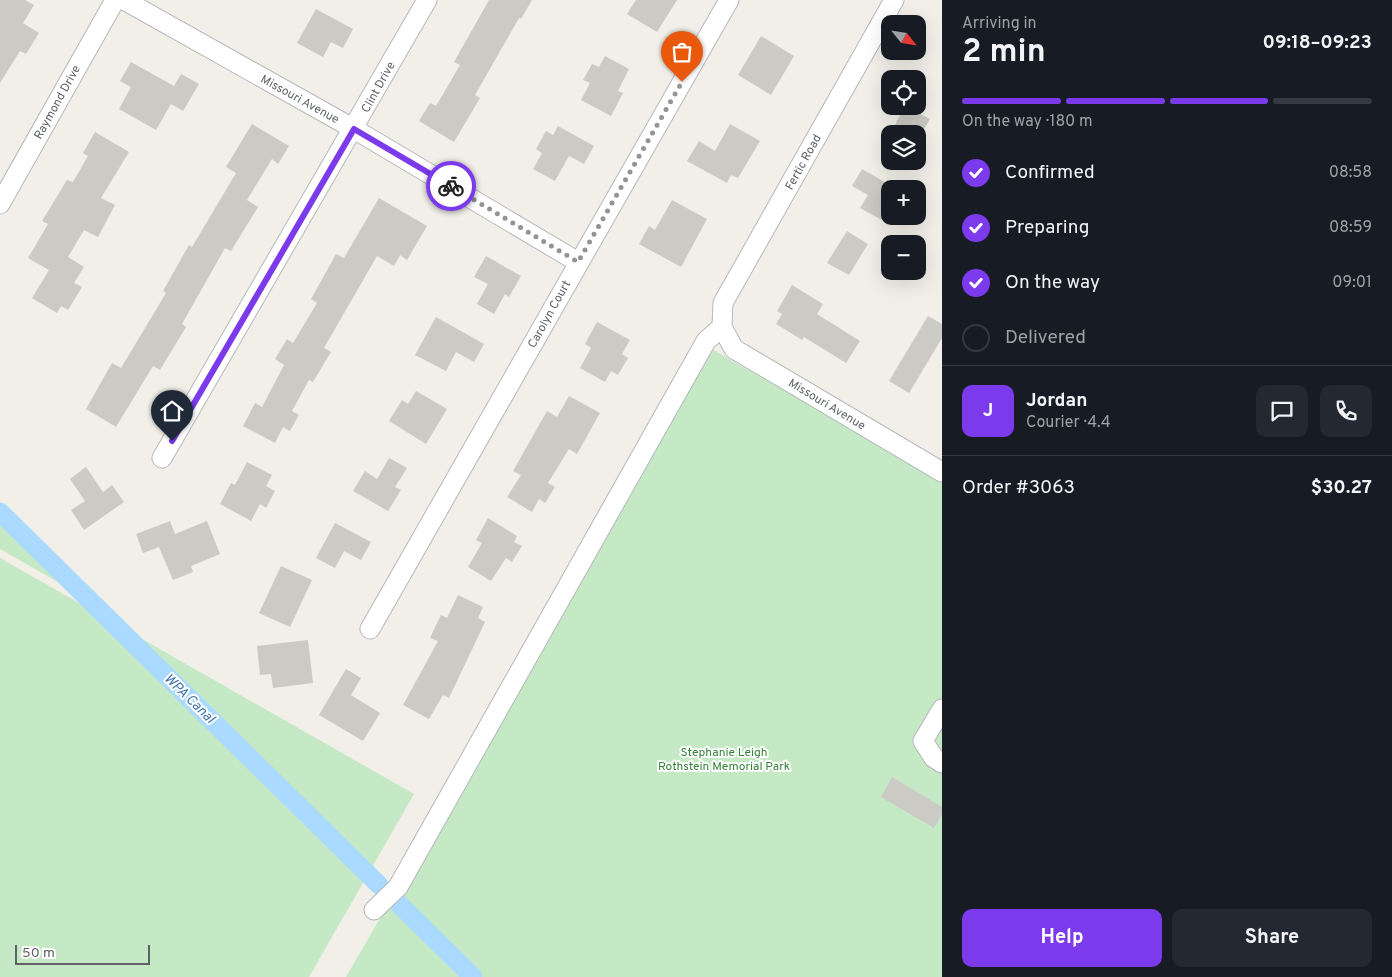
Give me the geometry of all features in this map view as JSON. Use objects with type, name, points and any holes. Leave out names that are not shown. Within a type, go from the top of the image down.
[{"type":"street","name":"Raymond Drive","points":[[0,204],[115,0]]},
{"type":"street","name":"Missouri Avenue","points":[[124,0],[354,129],[578,262]]},
{"type":"street","name":"Clint Drive","points":[[162,458],[427,0]]},
{"type":"street","name":"Carolyn Court","points":[[370,629],[729,0]]},
{"type":"street","name":"Fertic Road","points":[[722,326],[723,303],[894,0]]},
{"type":"street","name":"Missouri Avenue","points":[[722,326],[734,349],[942,472]]},
{"type":"street","points":[[374,910],[398,887],[706,341],[722,326]]},
{"type":"street","points":[[942,708],[923,741],[934,758],[942,763]]},
{"type":"green space","name":"Stephanie Leigh Rothstein Memorial Park","points":[[710,348],[942,482],[942,977],[346,977]]},
{"type":"green space","points":[[0,519],[72,590],[0,549]]},
{"type":"green space","points":[[0,558],[414,794],[309,977],[0,977]]},
{"type":"building","points":[[0,0],[25,0],[34,5],[23,23],[39,33],[26,54],[20,51],[0,83]]},
{"type":"building","points":[[489,0],[532,0],[521,19],[519,18],[475,95],[480,98],[454,142],[419,121],[430,103],[436,106],[460,65],[454,62]]},
{"type":"building","points":[[636,0],[677,0],[657,32],[627,14]]},
{"type":"building","points":[[316,9],[353,29],[343,48],[331,42],[323,57],[297,43]]},
{"type":"building","points":[[761,36],[794,56],[771,95],[738,75]]},
{"type":"building","points":[[605,56],[629,69],[618,91],[623,93],[611,116],[581,100],[590,83],[583,80],[592,64],[599,67]]},
{"type":"building","points":[[131,62],[174,86],[181,74],[199,84],[183,111],[171,104],[156,130],[119,109],[131,87],[120,81]]},
{"type":"building","points":[[900,115],[922,115],[930,119],[926,126],[895,125]]},
{"type":"building","points":[[252,124],[289,146],[278,164],[272,159],[247,200],[258,207],[231,251],[225,248],[182,324],[186,327],[160,370],[153,366],[116,427],[86,409],[112,363],[121,368],[166,293],[163,291],[189,245],[192,247],[236,173],[226,167]]},
{"type":"building","points":[[730,124],[760,141],[738,178],[731,175],[727,183],[687,161],[699,141],[715,151]]},
{"type":"building","points":[[558,126],[594,146],[584,164],[569,156],[555,181],[533,169],[542,153],[536,149],[546,131],[553,135]]},
{"type":"building","points":[[95,132],[129,152],[101,198],[115,205],[98,237],[84,230],[68,257],[84,267],[74,283],[82,287],[68,310],[61,306],[57,313],[32,298],[49,270],[28,258],[48,224],[42,221],[67,180],[73,182],[88,156],[83,153]]},
{"type":"building","points":[[862,169],[881,180],[881,219],[860,208],[868,195],[852,186]]},
{"type":"building","points":[[379,198],[427,226],[407,260],[400,255],[394,266],[377,256],[324,348],[331,352],[313,382],[309,380],[292,411],[299,415],[290,431],[283,427],[275,443],[243,426],[255,403],[262,407],[284,365],[275,359],[287,339],[293,343],[317,303],[311,299],[336,254],[344,258]]},
{"type":"building","points":[[672,200],[707,219],[681,267],[639,244],[649,226],[655,230]]},
{"type":"building","points":[[847,231],[868,244],[849,275],[827,263]]},
{"type":"building","points":[[486,256],[521,276],[509,297],[505,294],[494,314],[477,304],[488,284],[474,277]]},
{"type":"building","points":[[792,285],[823,304],[817,314],[860,341],[846,363],[804,337],[802,340],[776,324],[782,314],[777,311]]},
{"type":"building","points":[[928,316],[942,324],[942,338],[909,393],[889,381]]},
{"type":"building","points":[[436,317],[484,344],[474,362],[456,352],[446,371],[415,355]]},
{"type":"building","points":[[597,322],[630,340],[622,354],[628,358],[618,375],[611,371],[605,382],[580,368],[591,348],[585,344]]},
{"type":"building","points":[[416,391],[447,409],[426,444],[389,421],[402,400],[408,404]]},
{"type":"building","points":[[569,396],[600,413],[577,454],[569,449],[548,483],[555,487],[545,503],[539,499],[532,512],[507,497],[521,475],[513,471],[547,411],[557,417]]},
{"type":"building","points":[[389,458],[407,468],[395,487],[401,490],[388,511],[353,491],[365,471],[377,479]]},
{"type":"building","points":[[247,462],[272,475],[266,486],[275,491],[266,508],[260,504],[251,521],[220,504],[231,483],[235,485]]},
{"type":"building","points":[[86,467],[103,492],[112,485],[124,502],[84,530],[71,510],[85,501],[70,479]]},
{"type":"building","points":[[488,518],[517,536],[514,542],[522,546],[512,562],[506,558],[491,581],[468,567],[482,543],[476,540]]},
{"type":"building","points":[[170,521],[175,534],[207,521],[220,554],[191,566],[193,572],[173,580],[159,547],[143,553],[136,534]]},
{"type":"building","points":[[335,523],[371,542],[361,560],[344,551],[335,568],[316,558]]},
{"type":"building","points":[[281,566],[312,580],[290,627],[259,613]]},
{"type":"building","points":[[458,595],[483,607],[478,618],[485,622],[449,698],[443,695],[429,719],[403,705],[438,641],[430,638],[441,615],[447,618]]},
{"type":"building","points":[[308,640],[313,683],[273,688],[271,674],[260,675],[257,646]]},
{"type":"building","points":[[346,669],[361,678],[351,695],[380,713],[363,741],[319,715]]},
{"type":"building","points":[[892,777],[942,807],[942,814],[934,828],[881,797]]},
{"type":"waterway","name":"WPA Canal","points":[[0,512],[379,885]]},
{"type":"waterway","name":"WPA Canal","points":[[399,904],[473,977]]},
{"type":"way so far","points":[[451,186],[578,262],[682,82]]},
{"type":"route","points":[[172,441],[354,129],[451,186]]}]
